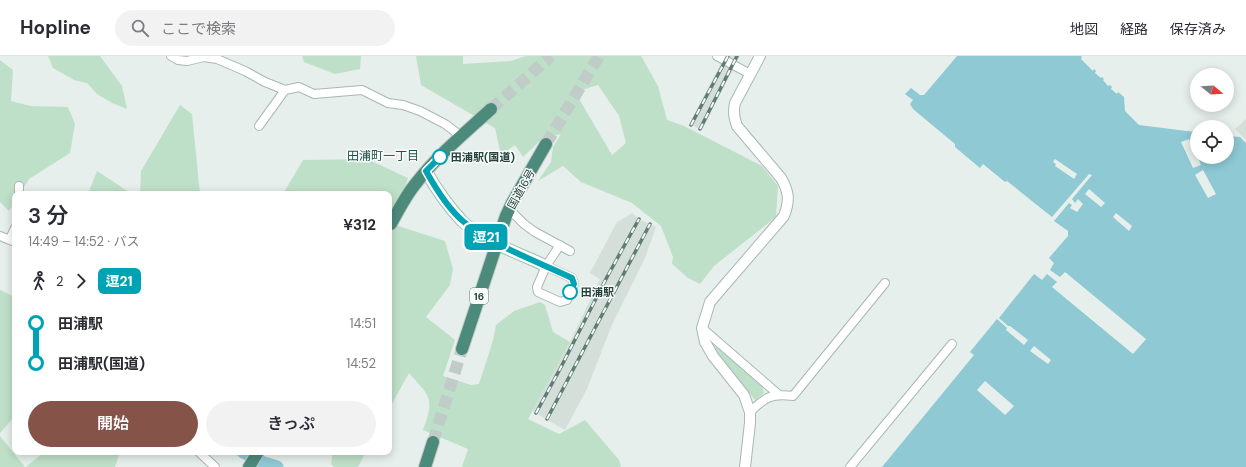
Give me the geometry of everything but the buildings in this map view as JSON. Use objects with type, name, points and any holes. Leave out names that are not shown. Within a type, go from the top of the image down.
[{"type":"highway","points":[[392,222],[408,194],[426,171],[491,109]]},
{"type":"highway","name":"国道16号","points":[[462,349],[496,243],[509,208],[546,144]]},
{"type":"highway","points":[[425,467],[433,442]]},
{"type":"highway","points":[[249,467],[256,455]]},
{"type":"main road","points":[[426,171],[435,187],[463,222],[496,243],[546,266]]},
{"type":"street","points":[[717,56],[750,74]]},
{"type":"street","points":[[745,467],[750,412],[744,395],[713,356],[705,342],[702,328],[710,302],[784,216],[788,206],[787,191],[781,178],[737,126],[734,118],[733,111],[735,104],[760,56]]},
{"type":"street","points":[[175,58],[187,61],[208,57],[217,59],[285,90],[299,87],[314,94],[362,90],[388,103],[404,105],[420,111],[445,124],[461,136]]},
{"type":"street","points":[[259,126],[285,90]]},
{"type":"street","points":[[509,208],[524,224],[535,232],[570,251]]},
{"type":"street","points":[[0,236],[12,240]]},
{"type":"street","points":[[546,266],[572,278],[574,284],[567,300],[560,302],[538,292],[537,287],[546,266],[560,245]]},
{"type":"street","points":[[750,412],[761,401],[778,394],[793,396],[885,283]]},
{"type":"street","points":[[702,328],[778,394]]},
{"type":"street","points":[[850,467],[952,344]]},
{"type":"street","points":[[202,455],[216,467]]},
{"type":"shaded area","points":[[725,56],[740,56],[702,130],[689,124]]},
{"type":"shaded area","points":[[1246,119],[1246,140],[1235,129]]},
{"type":"shaded area","points":[[632,213],[639,219],[656,227],[645,258],[611,327],[587,389],[565,430],[532,411],[570,342],[600,279],[590,273],[617,222]]},
{"type":"green space","points":[[48,56],[100,56],[122,86],[127,109],[112,103],[97,94],[87,83],[74,80],[53,68]]},
{"type":"green space","points":[[302,56],[361,56],[360,69],[335,74],[304,62]]},
{"type":"green space","points":[[416,56],[463,56],[463,64],[511,61],[526,56],[641,56],[658,86],[667,120],[684,126],[762,166],[778,186],[776,217],[714,266],[700,284],[688,278],[672,264],[673,257],[661,226],[632,203],[581,182],[563,166],[538,181],[551,162],[553,147],[561,134],[543,138],[523,157],[515,145],[501,155],[495,128],[421,85]],"holes":[[[598,85],[619,116],[626,143],[612,155],[575,92]]]},
{"type":"green space","points":[[0,60],[13,70],[11,101],[31,106],[68,107],[75,124],[70,153],[29,179],[22,191],[12,191],[12,206],[9,211],[0,202]]},
{"type":"green space","points":[[180,105],[192,114],[200,191],[140,191],[141,171]]},
{"type":"green space","points":[[367,159],[408,178],[392,224],[392,191],[285,191],[303,160]]},
{"type":"green space","points":[[97,171],[127,191],[89,191]]},
{"type":"green space","points":[[392,224],[445,241],[453,269],[450,285],[426,317],[455,340],[443,376],[471,385],[479,384],[491,347],[496,325],[514,311],[540,302],[545,305],[553,332],[570,342],[528,419],[559,434],[585,420],[619,460],[621,467],[462,467],[468,449],[423,430],[429,411],[428,398],[422,387],[409,373],[392,404]]},
{"type":"green space","points":[[0,290],[12,296],[12,419],[0,433]]},
{"type":"green space","points":[[714,347],[718,347],[762,384],[764,393],[755,400],[714,349]]},
{"type":"green space","points":[[0,436],[12,451],[12,455],[15,455],[25,467],[0,467]]},
{"type":"green space","points":[[40,455],[119,455],[115,467],[26,467]]},
{"type":"green space","points":[[332,455],[364,455],[358,467],[334,467],[331,464]]},
{"type":"water","points":[[957,56],[1081,56],[1081,59],[1093,71],[1094,69],[1096,71],[1095,73],[1104,79],[1103,80],[1108,86],[1110,85],[1112,87],[1111,89],[1124,97],[1125,111],[1139,125],[1190,131],[1190,141],[1189,139],[1181,142],[1193,168],[1201,164],[1234,164],[1234,137],[1240,137],[1246,143],[1246,467],[882,467],[974,355],[970,352],[997,319],[1007,328],[1006,330],[1024,345],[1028,340],[999,318],[1034,274],[1042,280],[1047,274],[1057,282],[1052,287],[1133,354],[1146,339],[1065,272],[1060,277],[1050,270],[1054,263],[1049,258],[1068,236],[1068,231],[1054,221],[1069,203],[1072,205],[1070,208],[1077,212],[1083,204],[1078,199],[1075,203],[1072,199],[1092,175],[1089,174],[1052,217],[983,164],[980,168],[955,147],[955,144],[913,109],[910,104],[913,100],[905,94],[911,88],[920,95],[924,95]],"holes":[[[1055,159],[1077,174],[1074,179],[1055,166],[1056,164],[1053,162]],[[1203,170],[1216,194],[1208,198],[1195,175]],[[1089,189],[1105,203],[1101,207],[1085,194]],[[1116,213],[1132,226],[1129,231],[1113,217]],[[1034,346],[1051,360],[1048,364],[1030,351]],[[985,381],[1014,406],[1005,415],[977,390]]]},
{"type":"waterway","points":[[261,462],[277,467]]},
{"type":"tunnel","points":[[491,109],[551,56]]},
{"type":"tunnel","points":[[546,144],[599,56]]},
{"type":"tunnel","points":[[433,442],[462,349]]},
{"type":"railway","points":[[691,125],[728,56]]},
{"type":"railway","points":[[700,129],[737,56]]},
{"type":"railway","points":[[536,413],[639,219]]},
{"type":"railway","points":[[547,419],[650,224]]},
{"type":"bus line","name":"逗21","points":[[440,157],[426,171],[435,187],[463,222],[496,243],[572,278],[574,284],[570,292]]},
{"type":"place","name":"田浦駅(国道)","points":[[440,157]]},
{"type":"place","name":"田浦駅","points":[[570,292]]},
{"type":"district","name":"田浦町一丁目","points":[[383,156]]}]
